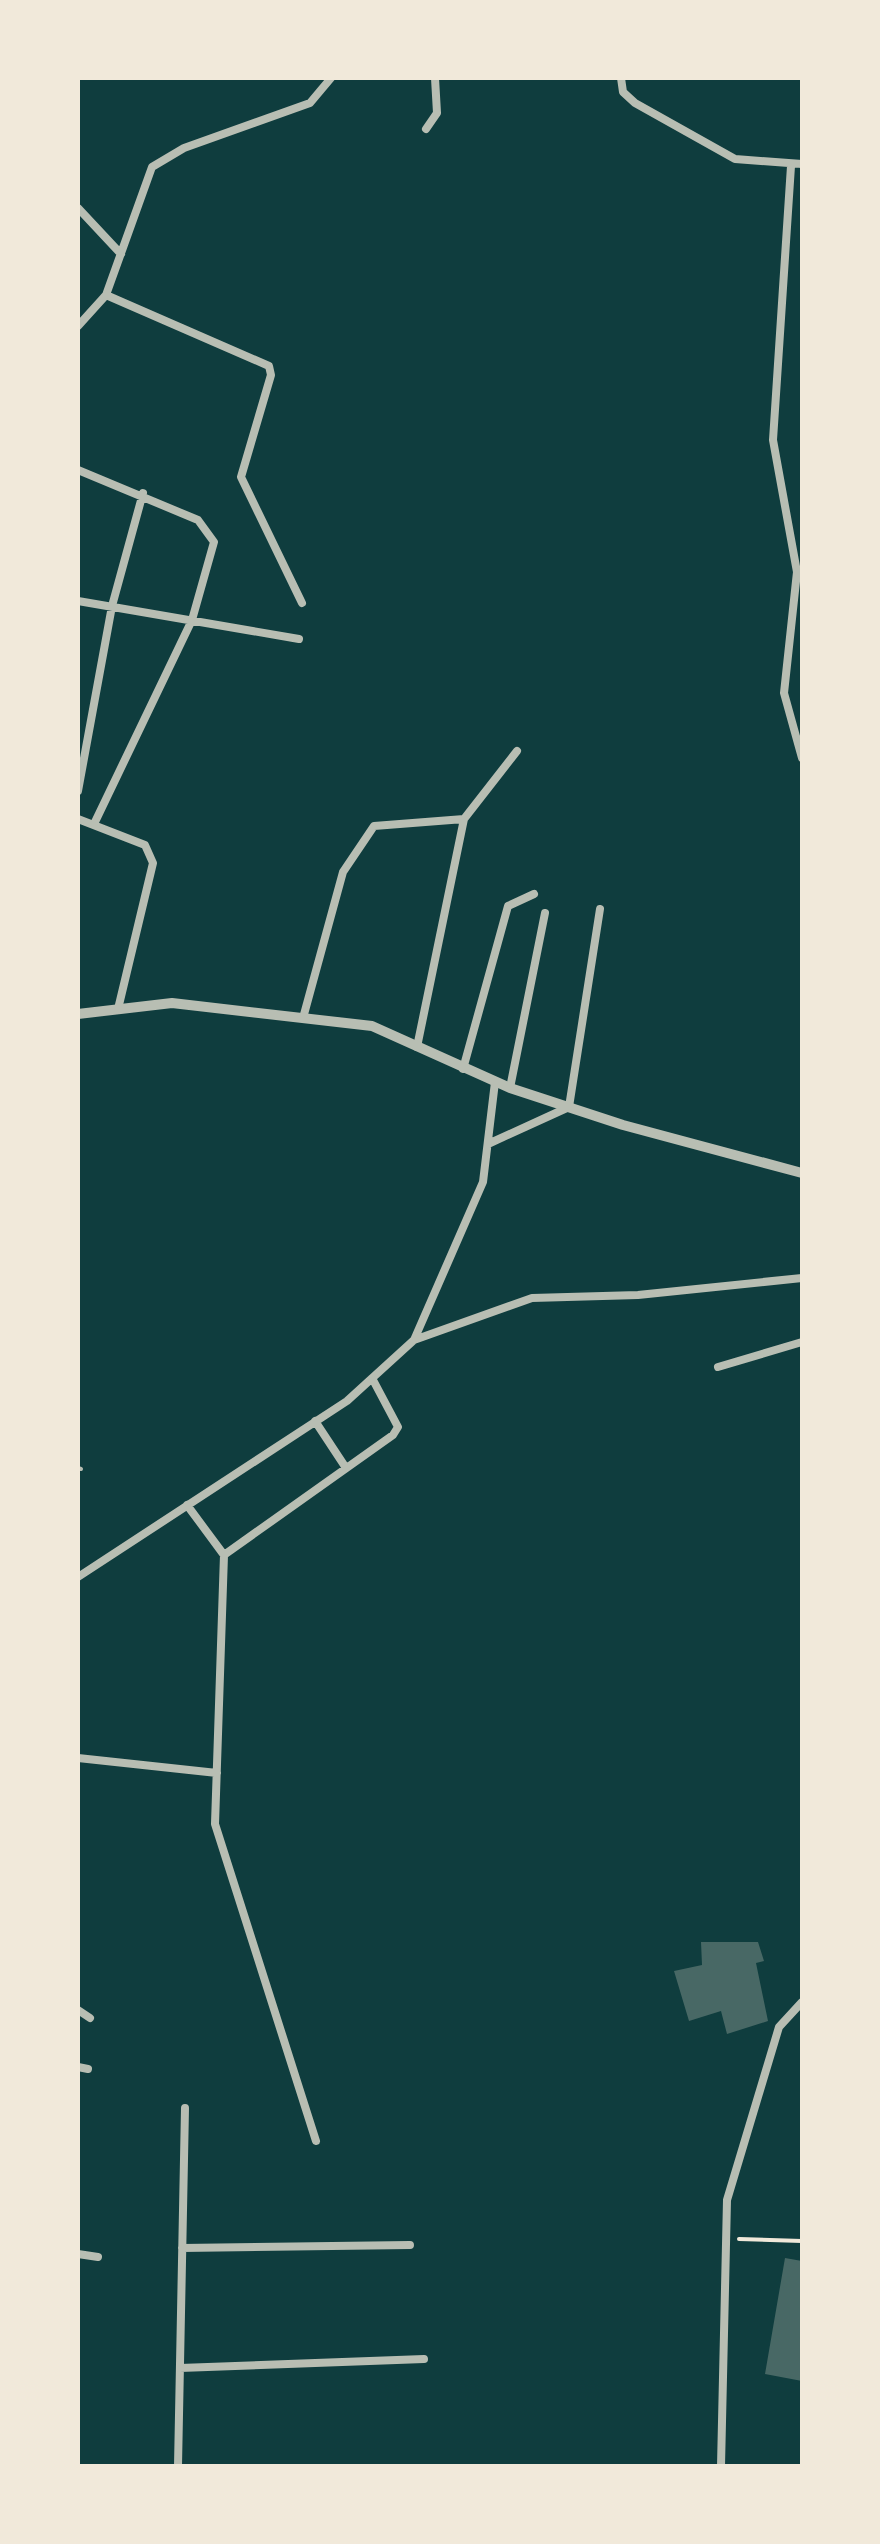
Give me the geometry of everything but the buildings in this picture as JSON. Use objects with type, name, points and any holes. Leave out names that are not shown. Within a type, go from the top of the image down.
[{"type":"street","points":[[78,326],[106,294],[152,167],[184,148],[310,103],[330,78]]},
{"type":"street","points":[[426,128],[438,113],[435,78]]},
{"type":"street","points":[[621,78],[623,92],[635,102],[735,159],[802,164]]},
{"type":"street","points":[[791,166],[773,440],[798,572],[784,693],[802,758]]},
{"type":"street","points":[[78,208],[121,254]]},
{"type":"street","points":[[106,294],[269,366],[271,375],[241,477],[302,604]]},
{"type":"street","points":[[78,470],[198,520],[214,542],[192,620],[95,822]]},
{"type":"street","points":[[78,791],[112,606],[142,494]]},
{"type":"street","points":[[78,601],[299,639]]},
{"type":"street","points":[[417,1048],[464,819],[517,751]]},
{"type":"street","points":[[78,819],[95,822],[145,845],[153,864],[118,1010]]},
{"type":"street","points":[[303,1018],[342,872],[374,826],[464,819]]},
{"type":"street","points":[[463,1069],[508,906],[534,894]]},
{"type":"street","points":[[569,1107],[600,908]]},
{"type":"street","points":[[510,1088],[545,913]]},
{"type":"street","points":[[78,1014],[172,1003],[372,1026],[510,1088],[802,1173]]},
{"type":"street","points":[[414,1340],[482,1182],[495,1082]]},
{"type":"street","points":[[487,1144],[569,1107]]},
{"type":"street","points":[[78,1576],[315,1421],[414,1340],[532,1298],[638,1295],[802,1278]]},
{"type":"street","points":[[718,1367],[802,1342]]},
{"type":"street","points":[[224,1555],[398,1428],[372,1378]]},
{"type":"street","points":[[315,1421],[346,1468]]},
{"type":"street","points":[[187,1505],[224,1555],[215,1824],[316,2141]]},
{"type":"street","points":[[78,1758],[217,1773]]},
{"type":"street","points":[[721,2466],[727,2200],[780,2026],[802,2002]]},
{"type":"street","points":[[78,2010],[90,2018]]},
{"type":"street","points":[[178,2466],[185,2108]]},
{"type":"street","points":[[182,2248],[410,2245]]},
{"type":"street","points":[[78,2254],[98,2258]]},
{"type":"street","points":[[180,2368],[424,2359]]},
{"type":"path","points":[[724,2239],[802,2241]]}]
